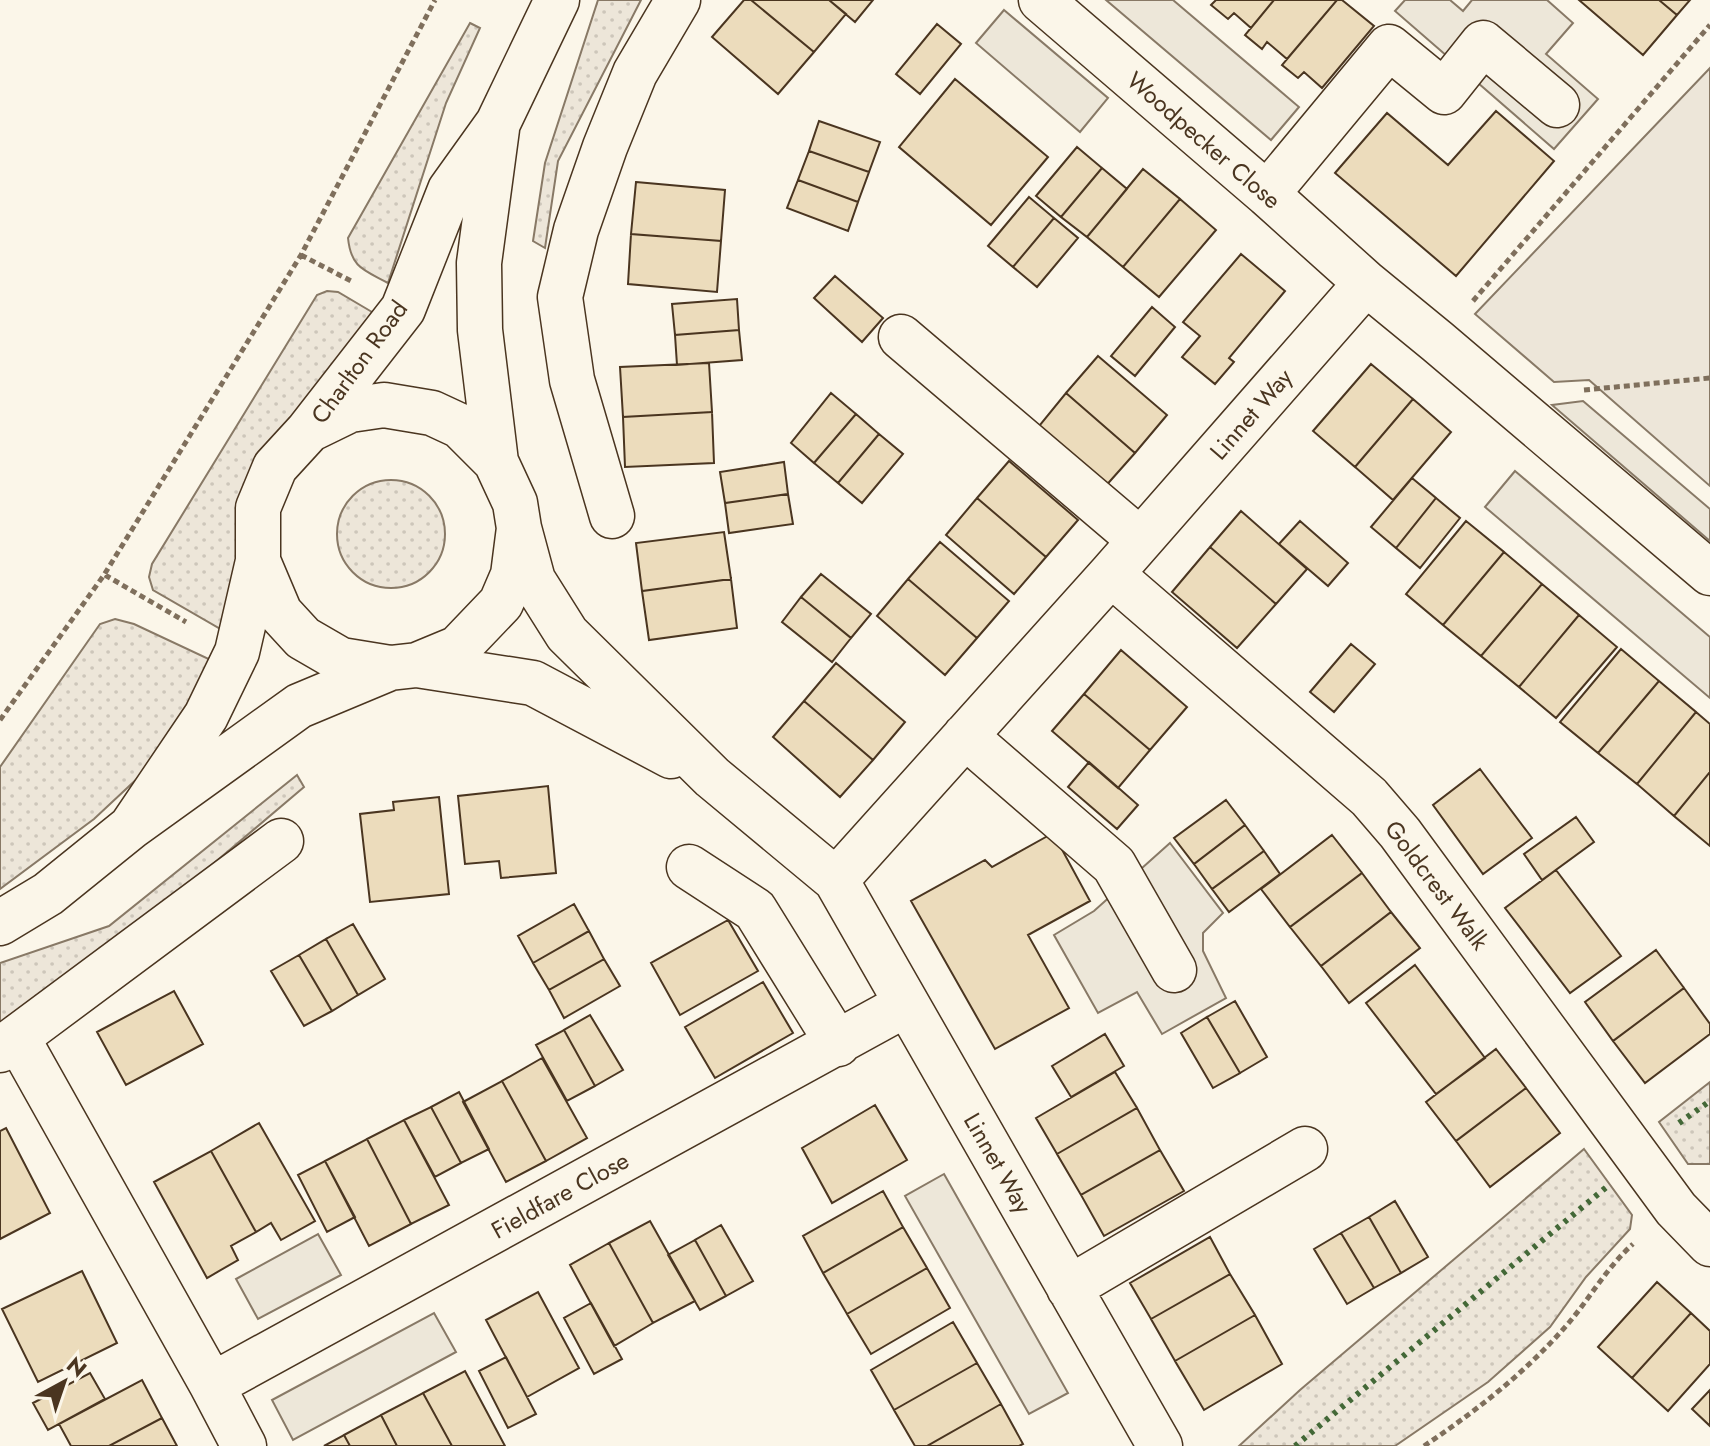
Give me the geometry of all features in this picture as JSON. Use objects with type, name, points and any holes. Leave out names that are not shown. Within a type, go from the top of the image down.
[{"type":"street","name":"Charlton Road","points":[[131,827],[206,716],[237,652],[258,561],[258,508],[275,467],[308,431],[403,309],[450,190],[498,123],[557,0]]},
{"type":"street","points":[[612,516],[572,380],[560,297],[576,230],[635,73],[678,0]]},
{"type":"street","name":"Woodpecker Close","points":[[1041,0],[1366,283]]},
{"type":"street","points":[[1267,194],[1389,47],[1444,92],[1483,43],[1557,105]]},
{"type":"street","name":"Charlton Road","points":[[0,923],[48,894],[131,827],[299,706],[458,648],[501,603],[513,575],[519,528],[515,503],[496,462],[480,330],[479,263],[498,123]]},
{"type":"street","points":[[1366,283],[1710,573]]},
{"type":"street","name":"Linnet Way","points":[[836,880],[1111,574],[1366,283]]},
{"type":"street","points":[[901,337],[1140,540]]},
{"type":"street","name":"Charlton Road","points":[[308,431],[350,410],[384,405],[432,413],[460,426],[496,462]]},
{"type":"street","name":"Linnet Way","points":[[519,528],[533,580],[567,634],[712,777],[836,880],[1160,1446]]},
{"type":"street","name":"Charlton Road","points":[[258,561],[280,613],[303,638],[341,660],[404,666]]},
{"type":"street","name":"Goldcrest Walk","points":[[1111,574],[1369,797],[1400,833],[1676,1209],[1710,1244]]},
{"type":"street","name":"Linnet Way","points":[[404,666],[533,683],[712,777]]},
{"type":"street","points":[[965,736],[1114,865],[1174,970]]},
{"type":"street","points":[[244,1446],[212,1385],[9,1044],[281,841]]},
{"type":"street","points":[[689,867],[755,910],[838,1044]]},
{"type":"street","name":"Fieldfare Close","points":[[212,1385],[907,1004]]},
{"type":"street","points":[[1069,1288],[1305,1149]]},
{"type":"path","points":[[0,720],[104,575],[301,255],[435,0]]},
{"type":"path","points":[[1438,342],[1710,25]]},
{"type":"path","points":[[1501,397],[1710,378]]},
{"type":"path","points":[[1424,1446],[1531,1365],[1569,1322],[1620,1255],[1676,1209]]},
{"type":"shaded area","points":[[598,0],[641,0],[558,161],[545,248],[533,241],[545,163]]},
{"type":"shaded area","points":[[1106,0],[1173,0],[1299,107],[1271,140]]},
{"type":"shaded area","points":[[1405,0],[1450,0],[1463,11],[1472,0],[1547,0],[1573,23],[1546,54],[1598,99],[1554,149],[1395,11]]},
{"type":"shaded area","points":[[1004,10],[1108,98],[1080,132],[976,43]]},
{"type":"shaded area","points":[[470,23],[480,28],[446,103],[388,283],[360,267],[352,256],[348,238]]},
{"type":"shaded area","points":[[1710,68],[1710,486],[1589,380],[1554,382],[1475,314]]},
{"type":"shaded area","points":[[327,291],[338,292],[372,312],[353,345],[224,631],[153,590],[149,577],[152,564],[317,295]]},
{"type":"shaded area","points":[[1583,401],[1710,509],[1710,541],[1552,405]]},
{"type":"shaded area","points":[[1515,471],[1710,637],[1710,698],[1485,507]]},
{"type":"shaded area","points":[[391,480],[412,484],[429,496],[441,513],[445,534],[441,555],[429,572],[412,584],[391,588],[370,584],[353,572],[341,555],[337,534],[341,513],[353,496],[370,484]]},
{"type":"shaded area","points":[[115,619],[134,624],[213,661],[199,702],[141,775],[94,819],[0,889],[0,767],[100,624]]},
{"type":"shaded area","points":[[297,775],[304,787],[102,958],[0,1029],[0,963],[109,926]]},
{"type":"shaded area","points":[[1170,843],[1223,913],[1203,933],[1203,951],[1226,998],[1162,1034],[1137,992],[1098,1013],[1054,935],[1094,911]]},
{"type":"shaded area","points":[[1710,1082],[1710,1164],[1688,1164],[1659,1122]]},
{"type":"shaded area","points":[[1584,1149],[1632,1215],[1630,1229],[1586,1277],[1550,1327],[1488,1382],[1395,1446],[1239,1446],[1300,1390]]},
{"type":"shaded area","points":[[944,1174],[1068,1393],[1029,1414],[905,1196]]},
{"type":"shaded area","points":[[318,1234],[341,1275],[258,1319],[236,1279]]},
{"type":"shaded area","points":[[434,1313],[456,1352],[293,1440],[272,1400]]},
{"type":"building","points":[[744,0],[751,0],[814,52],[778,94],[712,37]]},
{"type":"building","points":[[751,0],[829,0],[846,14],[814,52]]},
{"type":"building","points":[[829,0],[873,0],[855,22]]},
{"type":"building","points":[[1216,0],[1274,0],[1251,28],[1234,13],[1228,19],[1211,5]]},
{"type":"building","points":[[1274,0],[1337,0],[1287,59],[1267,42],[1262,49],[1245,35]]},
{"type":"building","points":[[1337,0],[1342,0],[1374,26],[1322,88],[1304,72],[1298,78],[1282,65]]},
{"type":"building","points":[[1579,0],[1659,0],[1677,15],[1643,55]]},
{"type":"building","points":[[1659,0],[1690,0],[1677,15]]},
{"type":"building","points":[[937,24],[961,44],[920,94],[896,74]]},
{"type":"building","points":[[955,79],[1048,157],[991,225],[899,147]]},
{"type":"building","points":[[1496,111],[1554,161],[1456,276],[1335,173],[1387,113],[1448,165]]},
{"type":"building","points":[[819,121],[880,142],[869,172],[809,151]]},
{"type":"building","points":[[1077,147],[1102,168],[1061,217],[1036,196]]},
{"type":"building","points":[[809,151],[869,172],[858,202],[798,180]]},
{"type":"building","points":[[1102,168],[1127,189],[1087,237],[1061,217]]},
{"type":"building","points":[[1143,169],[1180,199],[1123,267],[1087,237]]},
{"type":"building","points":[[798,180],[858,202],[848,231],[787,208]]},
{"type":"building","points":[[636,182],[725,190],[721,241],[631,234]]},
{"type":"building","points":[[1029,197],[1054,218],[1013,267],[988,246]]},
{"type":"building","points":[[1180,199],[1216,230],[1159,297],[1123,267]]},
{"type":"building","points":[[1054,218],[1078,238],[1037,287],[1013,267]]},
{"type":"building","points":[[631,234],[721,241],[717,292],[628,284]]},
{"type":"building","points":[[1241,254],[1285,291],[1229,358],[1234,362],[1215,384],[1182,357],[1200,336],[1183,322]]},
{"type":"building","points":[[835,276],[883,318],[862,342],[814,298]]},
{"type":"building","points":[[737,299],[739,330],[675,335],[672,304]]},
{"type":"building","points":[[1152,307],[1175,327],[1135,376],[1111,356]]},
{"type":"building","points":[[739,330],[742,360],[677,365],[675,335]]},
{"type":"building","points":[[1098,356],[1167,415],[1135,453],[1066,393]]},
{"type":"building","points":[[709,363],[712,412],[623,417],[620,367]]},
{"type":"building","points":[[1371,364],[1413,399],[1355,467],[1313,431]]},
{"type":"building","points":[[831,393],[856,414],[814,463],[791,443]]},
{"type":"building","points":[[1066,393],[1135,453],[1103,489],[1035,431]]},
{"type":"building","points":[[1413,399],[1451,432],[1393,500],[1355,467]]},
{"type":"building","points":[[712,412],[714,463],[625,467],[623,417]]},
{"type":"building","points":[[856,414],[879,434],[838,483],[814,463]]},
{"type":"building","points":[[879,434],[903,454],[862,503],[838,483]]},
{"type":"building","points":[[1009,461],[1078,520],[1046,557],[977,498]]},
{"type":"building","points":[[784,462],[788,494],[725,503],[720,472]]},
{"type":"building","points":[[1412,478],[1436,498],[1396,548],[1371,527]]},
{"type":"building","points":[[788,494],[793,524],[729,533],[725,503]]},
{"type":"building","points":[[977,498],[1046,557],[1014,594],[946,535]]},
{"type":"building","points":[[1436,498],[1460,518],[1420,568],[1396,548]]},
{"type":"building","points":[[1241,511],[1307,569],[1276,604],[1210,547]]},
{"type":"building","points":[[1300,521],[1348,563],[1328,586],[1279,544]]},
{"type":"building","points":[[1466,521],[1504,552],[1443,625],[1406,594]]},
{"type":"building","points":[[724,532],[731,579],[642,591],[636,543]]},
{"type":"building","points":[[940,542],[1009,601],[977,638],[908,579]]},
{"type":"building","points":[[1210,547],[1276,604],[1237,648],[1172,592]]},
{"type":"building","points":[[1504,552],[1542,584],[1481,656],[1443,625]]},
{"type":"building","points":[[821,574],[871,614],[851,638],[801,597]]},
{"type":"building","points":[[731,579],[737,628],[649,640],[642,591]]},
{"type":"building","points":[[908,579],[977,638],[945,675],[877,616]]},
{"type":"building","points":[[1542,584],[1579,615],[1519,687],[1481,656]]},
{"type":"building","points":[[801,597],[851,638],[832,662],[782,622]]},
{"type":"building","points":[[1579,615],[1617,647],[1556,718],[1519,687]]},
{"type":"building","points":[[1351,644],[1375,664],[1334,712],[1310,692]]},
{"type":"building","points":[[1621,649],[1659,681],[1598,753],[1560,722]]},
{"type":"building","points":[[1121,650],[1187,707],[1150,750],[1084,694]]},
{"type":"building","points":[[836,663],[905,722],[873,760],[804,701]]},
{"type":"building","points":[[1659,681],[1696,712],[1637,784],[1598,753]]},
{"type":"building","points":[[1084,694],[1150,750],[1118,788],[1052,731]]},
{"type":"building","points":[[804,701],[873,760],[840,797],[773,737]]},
{"type":"building","points":[[1696,712],[1710,724],[1710,772],[1674,816],[1637,784]]},
{"type":"building","points":[[1089,762],[1138,805],[1117,829],[1068,787]]},
{"type":"building","points":[[1480,769],[1532,838],[1483,874],[1433,805]]},
{"type":"building","points":[[1710,772],[1710,846],[1674,816]]},
{"type":"building","points":[[548,786],[556,873],[501,878],[499,861],[465,864],[458,796]]},
{"type":"building","points":[[439,797],[449,894],[370,902],[360,814],[394,810],[393,802]]},
{"type":"building","points":[[1226,800],[1245,825],[1194,864],[1174,838]]},
{"type":"building","points":[[1576,817],[1594,842],[1542,880],[1524,854]]},
{"type":"building","points":[[1245,825],[1264,851],[1212,889],[1194,864]]},
{"type":"building","points":[[1053,833],[1090,901],[1028,935],[1069,1008],[995,1049],[911,901],[985,860],[992,867]]},
{"type":"building","points":[[1332,835],[1362,873],[1290,927],[1261,889]]},
{"type":"building","points":[[1264,851],[1280,874],[1229,912],[1212,889]]},
{"type":"building","points":[[1556,870],[1621,956],[1570,993],[1505,908]]},
{"type":"building","points":[[1362,873],[1391,912],[1321,966],[1290,927]]},
{"type":"building","points":[[574,904],[589,931],[533,963],[518,936]]},
{"type":"building","points":[[1391,912],[1420,948],[1349,1003],[1321,966]]},
{"type":"building","points":[[728,920],[758,971],[680,1015],[651,963]]},
{"type":"building","points":[[353,924],[385,979],[358,995],[326,939]]},
{"type":"building","points":[[589,931],[604,959],[549,990],[533,963]]},
{"type":"building","points":[[326,939],[358,995],[332,1011],[299,955]]},
{"type":"building","points":[[1656,950],[1684,988],[1613,1041],[1585,1002]]},
{"type":"building","points":[[299,955],[332,1011],[304,1026],[271,971]]},
{"type":"building","points":[[604,959],[620,986],[564,1018],[549,990]]},
{"type":"building","points":[[1415,965],[1485,1058],[1436,1094],[1366,1003]]},
{"type":"building","points":[[763,982],[793,1033],[715,1078],[685,1027]]},
{"type":"building","points":[[1684,988],[1710,1024],[1710,1034],[1645,1083],[1613,1041]]},
{"type":"building","points":[[174,991],[203,1044],[126,1085],[97,1032]]},
{"type":"building","points":[[1235,1001],[1267,1057],[1240,1073],[1207,1017]]},
{"type":"building","points":[[590,1015],[623,1070],[595,1086],[564,1030]]},
{"type":"building","points":[[1207,1017],[1240,1073],[1213,1088],[1181,1033]]},
{"type":"building","points":[[564,1030],[595,1086],[567,1101],[536,1045]]},
{"type":"building","points":[[1105,1034],[1124,1066],[1071,1097],[1052,1066]]},
{"type":"building","points":[[1496,1049],[1526,1088],[1456,1141],[1426,1102]]},
{"type":"building","points":[[542,1058],[587,1138],[546,1161],[502,1081]]},
{"type":"building","points":[[1115,1072],[1137,1108],[1057,1154],[1036,1118]]},
{"type":"building","points":[[502,1081],[546,1161],[506,1182],[463,1102]]},
{"type":"building","points":[[1526,1088],[1560,1133],[1490,1187],[1456,1141]]},
{"type":"building","points":[[459,1092],[489,1149],[461,1163],[431,1107]]},
{"type":"building","points":[[875,1105],[907,1160],[832,1203],[802,1148]]},
{"type":"building","points":[[431,1107],[461,1163],[435,1177],[404,1120]]},
{"type":"building","points":[[1137,1108],[1160,1150],[1081,1195],[1057,1154]]},
{"type":"building","points":[[404,1120],[449,1205],[411,1224],[367,1139]]},
{"type":"building","points":[[259,1123],[315,1221],[281,1240],[271,1223],[256,1232],[211,1151]]},
{"type":"building","points":[[6,1128],[50,1213],[0,1239],[0,1131]]},
{"type":"building","points":[[367,1139],[411,1224],[369,1246],[325,1161]]},
{"type":"building","points":[[1160,1150],[1184,1191],[1104,1236],[1081,1195]]},
{"type":"building","points":[[211,1151],[256,1232],[231,1246],[238,1260],[207,1278],[154,1182]]},
{"type":"building","points":[[325,1161],[355,1217],[327,1232],[298,1175]]},
{"type":"building","points":[[883,1191],[903,1227],[823,1273],[803,1236]]},
{"type":"building","points":[[1395,1201],[1428,1257],[1401,1273],[1369,1217]]},
{"type":"building","points":[[1369,1217],[1401,1273],[1374,1288],[1341,1233]]},
{"type":"building","points":[[650,1221],[695,1301],[653,1323],[609,1243]]},
{"type":"building","points":[[721,1225],[753,1281],[726,1296],[695,1240]]},
{"type":"building","points":[[903,1227],[927,1268],[847,1314],[823,1273]]},
{"type":"building","points":[[1341,1233],[1374,1288],[1347,1304],[1314,1249]]},
{"type":"building","points":[[1210,1237],[1230,1274],[1151,1319],[1130,1283]]},
{"type":"building","points":[[695,1240],[726,1296],[700,1310],[668,1255]]},
{"type":"building","points":[[609,1243],[653,1323],[614,1346],[570,1265]]},
{"type":"building","points":[[927,1268],[950,1308],[871,1354],[847,1314]]},
{"type":"building","points":[[82,1271],[117,1343],[38,1382],[2,1309]]},
{"type":"building","points":[[1230,1274],[1255,1315],[1175,1361],[1151,1319]]},
{"type":"building","points":[[1657,1282],[1691,1313],[1632,1378],[1598,1347]]},
{"type":"building","points":[[538,1292],[579,1368],[527,1397],[486,1320]]},
{"type":"building","points":[[591,1303],[622,1359],[594,1374],[564,1318]]},
{"type":"building","points":[[1691,1313],[1710,1331],[1710,1364],[1668,1411],[1632,1378]]},
{"type":"building","points":[[1255,1315],[1282,1364],[1204,1410],[1175,1361]]},
{"type":"building","points":[[953,1322],[977,1363],[894,1410],[871,1370]]},
{"type":"building","points":[[506,1357],[536,1414],[508,1428],[479,1371]]},
{"type":"building","points":[[977,1363],[1001,1404],[927,1446],[915,1446],[894,1410]]},
{"type":"building","points":[[465,1371],[505,1446],[452,1446],[423,1393]]},
{"type":"building","points":[[90,1373],[105,1399],[48,1430],[33,1403]]},
{"type":"building","points":[[142,1380],[162,1418],[109,1446],[71,1446],[59,1424]]},
{"type":"building","points":[[1710,1390],[1710,1426],[1692,1409]]},
{"type":"building","points":[[423,1393],[452,1446],[397,1446],[381,1415]]},
{"type":"building","points":[[1001,1404],[1023,1444],[927,1446]]},
{"type":"building","points":[[381,1415],[397,1446],[350,1446],[344,1435]]},
{"type":"building","points":[[162,1418],[177,1446],[109,1446]]},
{"type":"building","points":[[344,1435],[350,1446],[324,1446]]},
{"type":"hedge","points":[[1679,1123],[1710,1101]]},
{"type":"hedge","points":[[1295,1446],[1609,1185]]}]
